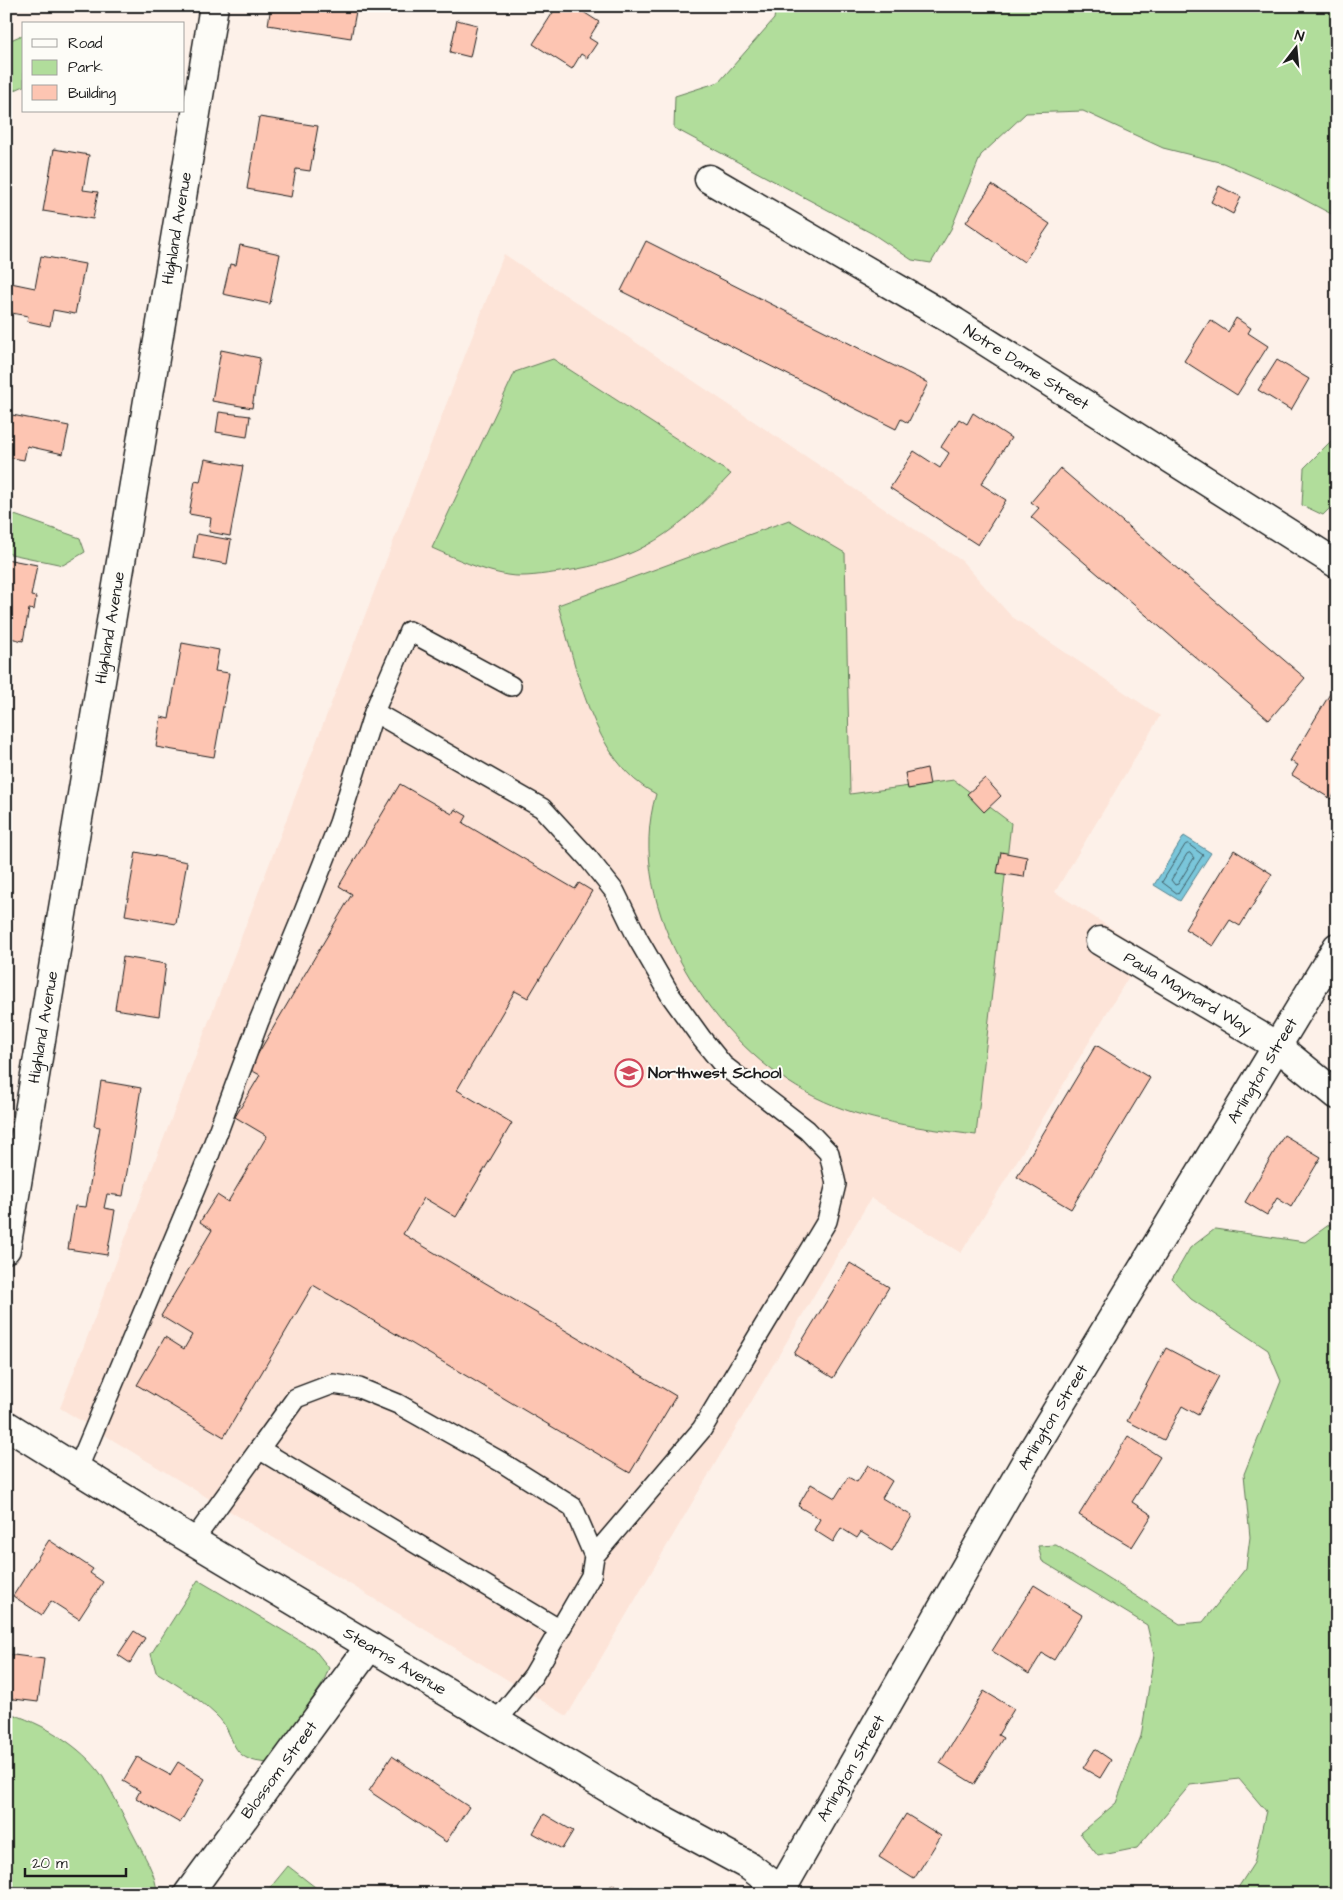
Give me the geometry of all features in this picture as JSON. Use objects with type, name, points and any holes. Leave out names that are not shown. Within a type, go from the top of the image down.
[{"type":"street","name":"Highland Avenue","points":[[6,1249],[214,6]]},
{"type":"street","name":"Notre Dame Street","points":[[710,179],[955,322],[1337,564]]},
{"type":"street","name":"Paula Maynard Way","points":[[1100,941],[1277,1046],[1337,1095]]},
{"type":"street","name":"Arlington Street","points":[[782,1893],[1028,1458],[1337,948]]},
{"type":"street","name":"Stearns Avenue","points":[[6,1424],[193,1541],[496,1722],[638,1806],[749,1866],[782,1893]]},
{"type":"street","name":"Blossom Street","points":[[188,1894],[370,1646]]},
{"type":"lane","points":[[78,1468],[210,1153],[259,1020],[339,823],[374,712],[409,631],[511,686]]},
{"type":"lane","points":[[374,712],[542,808],[615,892],[638,939],[671,996],[712,1052],[723,1064],[807,1130],[829,1153],[836,1184],[827,1221],[702,1429],[594,1556]]},
{"type":"lane","points":[[193,1541],[296,1398],[333,1384],[359,1388],[398,1404],[503,1463],[573,1507],[594,1556],[591,1576],[533,1676],[496,1722]]},
{"type":"lane","points":[[259,1449],[560,1630]]},
{"type":"shaded area","name":"Northwest School","points":[[504,254],[962,561],[1011,616],[1160,716],[1055,892],[1145,950],[961,1253],[871,1198],[567,1716],[60,1408]]},
{"type":"green space","points":[[776,6],[1337,6],[1337,217],[1288,191],[1223,163],[1163,148],[1083,111],[1026,113],[981,155],[951,229],[931,263],[912,260],[873,234],[674,128],[675,96],[719,82],[774,19]]},
{"type":"green space","points":[[22,36],[22,87],[6,94],[6,42]]},
{"type":"green space","points":[[553,359],[731,474],[693,512],[656,540],[614,560],[589,567],[541,575],[514,576],[478,567],[432,548],[515,372]]},
{"type":"green space","points":[[1337,435],[1337,501],[1323,515],[1302,505],[1304,468]]},
{"type":"green space","points":[[6,512],[80,538],[85,552],[63,565],[6,553]]},
{"type":"green space","points":[[789,520],[845,553],[850,794],[954,780],[1011,823],[976,1135],[894,1123],[834,1106],[778,1075],[743,1045],[712,1010],[685,970],[665,927],[652,883],[649,838],[656,794],[634,779],[616,760],[602,737],[580,684],[558,605]]},
{"type":"green space","points":[[1337,1219],[1337,1894],[1234,1894],[1254,1863],[1266,1811],[1239,1779],[1190,1785],[1137,1848],[1098,1856],[1080,1833],[1116,1803],[1141,1736],[1154,1655],[1147,1625],[1042,1561],[1038,1546],[1056,1545],[1180,1624],[1203,1622],[1246,1568],[1250,1537],[1244,1474],[1281,1381],[1268,1350],[1191,1299],[1172,1279],[1190,1248],[1215,1229],[1305,1242]]},
{"type":"green space","points":[[198,1580],[314,1649],[329,1668],[323,1683],[270,1763],[246,1758],[239,1752],[228,1731],[216,1715],[188,1692],[156,1672],[151,1654]]},
{"type":"green space","points":[[6,1712],[47,1729],[72,1745],[94,1765],[112,1792],[149,1865],[155,1879],[157,1894],[6,1894]]},
{"type":"green space","points":[[288,1866],[324,1894],[265,1894]]},
{"type":"water","points":[[1184,836],[1211,853],[1180,901],[1154,885]]},
{"type":"building","points":[[271,6],[357,6],[351,38],[268,25]]},
{"type":"building","points":[[557,6],[574,6],[599,22],[589,38],[597,43],[587,58],[581,54],[572,69],[533,44]]},
{"type":"building","points":[[457,20],[477,25],[470,57],[450,52]]},
{"type":"building","points":[[259,117],[318,126],[310,171],[296,169],[291,197],[247,189]]},
{"type":"building","points":[[54,149],[89,155],[83,190],[98,192],[93,219],[43,211]]},
{"type":"building","points":[[992,185],[1050,224],[1024,262],[966,222]]},
{"type":"building","points":[[1219,186],[1241,197],[1233,214],[1211,202]]},
{"type":"building","points":[[646,241],[928,383],[908,423],[901,419],[896,429],[621,291]]},
{"type":"building","points":[[240,245],[280,254],[270,304],[223,294],[230,264],[236,265]]},
{"type":"building","points":[[41,256],[85,264],[75,314],[53,310],[50,326],[27,321],[28,316],[6,312],[6,282],[35,288]]},
{"type":"building","points":[[1236,318],[1251,328],[1248,333],[1268,346],[1237,395],[1184,361],[1210,320],[1228,332]]},
{"type":"building","points":[[221,350],[260,358],[252,408],[212,401]]},
{"type":"building","points":[[1277,360],[1309,379],[1291,410],[1258,390]]},
{"type":"building","points":[[219,412],[250,416],[247,437],[216,432]]},
{"type":"building","points":[[973,413],[1011,438],[981,484],[1006,500],[978,545],[890,488],[914,451],[940,468],[949,453],[941,447],[959,419],[967,424]]},
{"type":"building","points":[[12,415],[69,426],[63,454],[27,446],[24,460],[6,457],[6,424],[10,425]]},
{"type":"building","points":[[205,459],[243,466],[230,536],[209,532],[211,518],[189,514],[195,481],[200,482]]},
{"type":"building","points":[[1060,468],[1305,678],[1269,720],[1031,517],[1039,508],[1031,502]]},
{"type":"building","points":[[197,534],[231,540],[227,564],[193,558]]},
{"type":"building","points":[[6,559],[37,565],[31,596],[36,597],[34,610],[29,609],[23,641],[6,637]]},
{"type":"building","points":[[182,643],[219,650],[215,671],[229,673],[214,757],[156,747],[161,717],[169,719]]},
{"type":"building","points":[[1337,682],[1337,789],[1331,799],[1292,775],[1298,765],[1290,761]]},
{"type":"building","points":[[927,768],[930,785],[908,789],[905,773]]},
{"type":"building","points":[[985,778],[1001,796],[984,812],[967,794]]},
{"type":"building","points":[[400,784],[452,814],[455,809],[467,816],[463,823],[575,889],[579,883],[592,891],[528,998],[515,991],[457,1090],[512,1123],[456,1217],[424,1198],[403,1234],[676,1396],[630,1473],[313,1285],[224,1437],[137,1385],[165,1337],[184,1349],[192,1335],[161,1316],[212,1230],[200,1222],[217,1195],[228,1202],[267,1136],[235,1117],[260,1075],[249,1069],[352,894],[339,886]]},
{"type":"building","points":[[1234,850],[1272,874],[1240,926],[1230,920],[1213,946],[1185,929]]},
{"type":"building","points":[[136,852],[187,862],[176,924],[125,915]]},
{"type":"building","points":[[1001,852],[1027,857],[1024,877],[997,873]]},
{"type":"building","points":[[123,957],[166,964],[159,1016],[115,1009]]},
{"type":"building","points":[[1096,1045],[1150,1078],[1071,1209],[1017,1177]]},
{"type":"building","points":[[101,1081],[141,1088],[123,1196],[107,1194],[104,1208],[115,1210],[107,1255],[68,1249],[75,1206],[86,1207],[100,1127],[94,1126]]},
{"type":"building","points":[[1284,1135],[1321,1157],[1291,1207],[1277,1198],[1267,1215],[1245,1202]]},
{"type":"building","points":[[850,1263],[889,1287],[833,1378],[794,1354]]},
{"type":"building","points":[[1166,1348],[1219,1376],[1198,1415],[1182,1406],[1164,1440],[1127,1421]]},
{"type":"building","points":[[1128,1436],[1160,1457],[1132,1502],[1152,1515],[1132,1547],[1079,1515]]},
{"type":"building","points":[[868,1465],[892,1481],[882,1498],[912,1516],[892,1551],[861,1532],[857,1538],[841,1528],[833,1542],[814,1530],[820,1519],[798,1506],[811,1484],[835,1498],[848,1477],[857,1482]]},
{"type":"building","points":[[49,1540],[93,1569],[90,1573],[103,1582],[79,1619],[51,1601],[42,1615],[13,1596]]},
{"type":"building","points":[[1034,1585],[1082,1615],[1054,1660],[1042,1653],[1029,1674],[992,1651]]},
{"type":"building","points":[[134,1631],[145,1638],[130,1663],[118,1655]]},
{"type":"building","points":[[6,1654],[44,1659],[38,1702],[6,1698]]},
{"type":"building","points":[[984,1691],[1014,1709],[998,1735],[1003,1738],[974,1784],[940,1763]]},
{"type":"building","points":[[1095,1749],[1111,1760],[1100,1778],[1083,1768]]},
{"type":"building","points":[[392,1756],[469,1807],[446,1842],[369,1791]]},
{"type":"building","points":[[137,1757],[170,1775],[178,1762],[205,1779],[180,1823],[136,1798],[140,1791],[123,1781]]},
{"type":"building","points":[[544,1814],[573,1831],[562,1849],[533,1833]]},
{"type":"building","points":[[906,1814],[941,1836],[914,1879],[879,1857]]},
{"type":"building","points":[[612,1884],[629,1893],[632,1887],[644,1894],[606,1894]]},
{"type":"place","name":"Northwest School","points":[[629,1073]]}]
